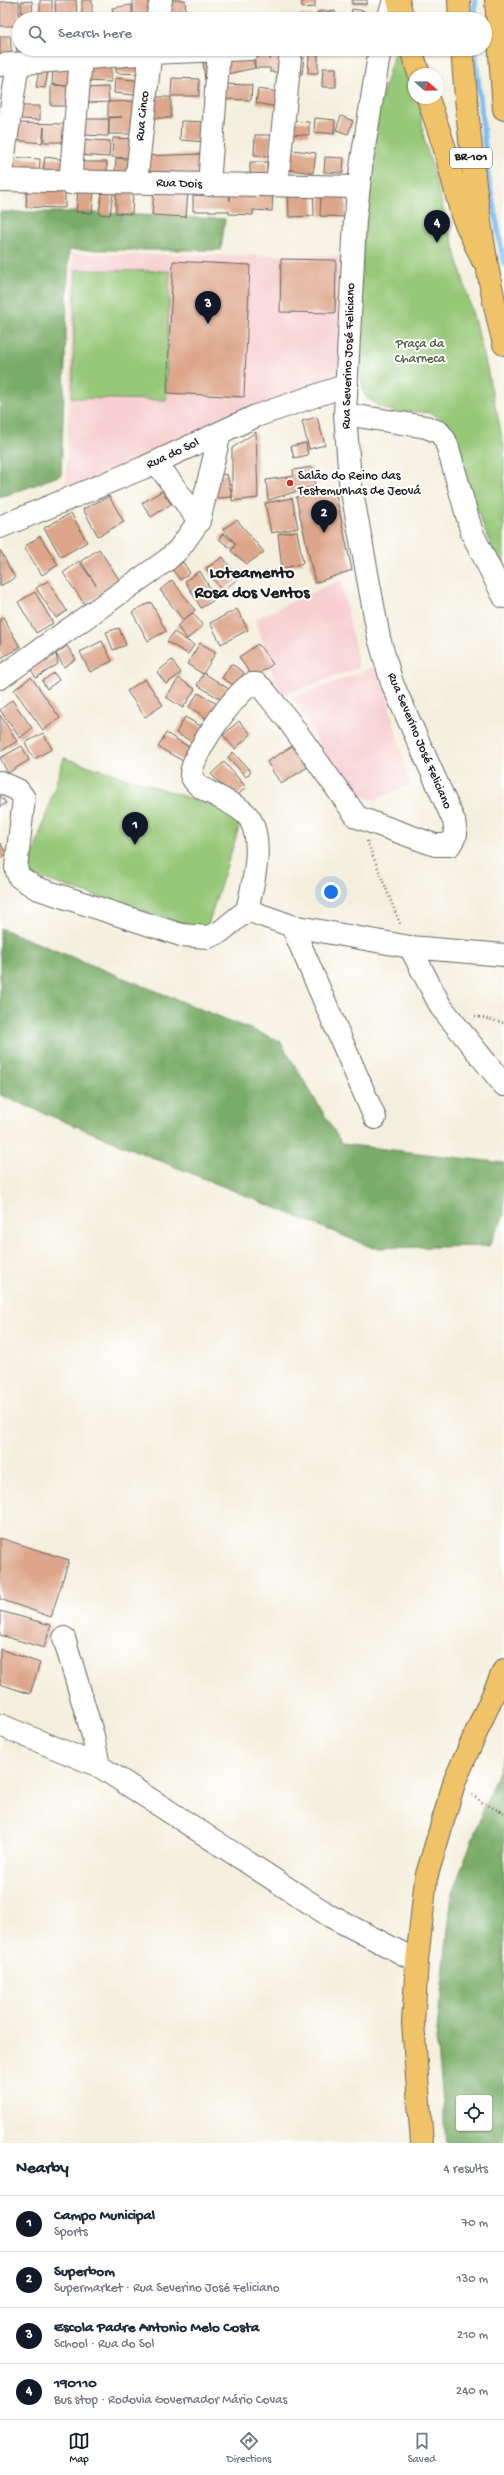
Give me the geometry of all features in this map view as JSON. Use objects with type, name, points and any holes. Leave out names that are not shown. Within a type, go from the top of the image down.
[{"type":"main road","points":[[398,0],[401,12]]},
{"type":"main road","points":[[459,0],[460,12]]},
{"type":"main road","points":[[496,0],[504,109]]},
{"type":"main road","points":[[413,56],[417,68]]},
{"type":"main road","name":"BR-101","points":[[463,56],[470,156],[486,266],[504,344]]},
{"type":"main road","points":[[430,104],[444,146],[462,215],[486,266]]},
{"type":"main road","points":[[422,2143],[413,2023],[417,1960],[426,1878],[455,1780],[504,1670]]},
{"type":"street","points":[[158,12],[161,0]]},
{"type":"street","points":[[390,12],[394,0]]},
{"type":"street","points":[[0,180],[9,65],[101,56]]},
{"type":"street","name":"Rua Cinco","points":[[136,183],[149,56]]},
{"type":"street","points":[[208,185],[219,56]]},
{"type":"street","points":[[276,185],[290,56]]},
{"type":"street","name":"Rua Severino José Feliciano","points":[[357,817],[435,845],[450,845],[456,838],[454,821],[392,683],[379,638],[350,481],[345,414],[359,187],[379,56]]},
{"type":"street","points":[[70,183],[81,58]]},
{"type":"street","name":"Rua Dois","points":[[0,180],[70,183],[359,187]]},
{"type":"street","name":"Rua do Sol","points":[[0,527],[156,462],[256,416],[347,385]]},
{"type":"street","points":[[345,414],[426,427],[442,436],[448,448],[472,532],[504,597]]},
{"type":"street","points":[[0,678],[167,560],[179,548],[199,521],[220,433]]},
{"type":"street","points":[[156,462],[199,521]]},
{"type":"street","points":[[0,782],[18,790],[24,798],[16,868],[19,877],[36,888],[181,935],[208,936],[214,934],[240,918],[247,910],[256,875],[255,840],[250,820],[235,806],[197,784],[191,775],[194,762],[236,696],[251,684],[257,684],[262,688],[288,720],[357,817]]},
{"type":"street","points":[[247,910],[292,926],[410,947],[504,956]]},
{"type":"street","points":[[292,926],[375,1118]]},
{"type":"street","points":[[410,947],[441,1007],[504,1085]]},
{"type":"street","points":[[64,1638],[93,1736],[99,1766]]},
{"type":"street","points":[[0,1725],[99,1766],[330,1916],[417,1960]]},
{"type":"path","points":[[357,817],[410,947]]},
{"type":"path","points":[[455,1780],[483,1803],[504,1813]]},
{"type":"shaded area","points":[[73,254],[346,256],[344,391],[66,490]]},
{"type":"shaded area","points":[[341,579],[359,668],[280,696],[255,619]]},
{"type":"shaded area","points":[[379,665],[410,785],[374,800],[344,788],[293,698]]},
{"type":"green space","name":"Praça da Charneca","points":[[393,56],[408,56],[412,68],[408,68],[408,104],[420,104],[424,138],[484,355],[504,446],[504,581],[445,424],[438,417],[430,413],[393,411],[383,408],[366,397],[361,381],[361,280],[370,152],[373,130]]},
{"type":"green space","points":[[0,212],[76,212],[225,219],[221,250],[69,250],[61,475],[0,498]]},
{"type":"green space","points":[[76,270],[170,271],[166,400],[72,398]]},
{"type":"green space","points":[[64,758],[243,815],[206,931],[27,874]]},
{"type":"green space","points":[[0,928],[280,1041],[342,1144],[504,1163],[504,1216],[489,1246],[373,1248],[0,1095]]},
{"type":"green space","points":[[504,1755],[504,2143],[446,2143],[436,2039],[452,1893]]},
{"type":"building","points":[[40,0],[52,0],[52,12],[40,12]]},
{"type":"building","points":[[55,0],[76,0],[77,12],[56,12]]},
{"type":"building","points":[[82,0],[92,0],[92,12],[82,12]]},
{"type":"building","points":[[133,0],[154,0],[154,12],[133,12]]},
{"type":"building","points":[[168,0],[185,0],[186,12],[168,12]]},
{"type":"building","points":[[302,0],[315,0],[315,7],[302,8]]},
{"type":"building","points":[[352,0],[367,0],[367,4],[352,4]]},
{"type":"building","points":[[19,1],[19,12],[12,12],[12,26],[0,26],[0,2]]},
{"type":"building","points":[[32,1],[33,12],[22,12],[21,2]]},
{"type":"building","points":[[132,5],[132,12],[113,12],[112,8]]},
{"type":"building","points":[[352,9],[365,11],[365,12],[352,12]]},
{"type":"building","points":[[0,36],[10,36],[12,59],[0,60]]},
{"type":"building","points":[[17,56],[30,56],[17,58]]},
{"type":"building","points":[[202,56],[212,56],[214,79],[205,80]]},
{"type":"building","points":[[252,56],[255,68],[227,74],[223,57]]},
{"type":"building","points":[[255,56],[270,56],[270,60],[271,56],[282,56],[283,72],[270,72],[270,68],[255,68]]},
{"type":"building","points":[[309,56],[318,56],[318,73],[308,73]]},
{"type":"building","points":[[295,58],[304,58],[302,74],[294,73]]},
{"type":"building","points":[[84,59],[111,59],[111,82],[83,81]]},
{"type":"building","points":[[116,61],[144,62],[143,74],[116,73]]},
{"type":"building","points":[[40,64],[49,65],[45,88],[36,87]]},
{"type":"building","points":[[53,68],[74,70],[72,106],[51,106],[51,85],[66,86],[52,84]]},
{"type":"building","points":[[323,68],[336,68],[336,87],[322,87]]},
{"type":"building","points":[[115,78],[144,81],[143,96],[114,93]]},
{"type":"building","points":[[172,78],[199,79],[199,96],[171,96]]},
{"type":"building","points":[[221,84],[252,85],[251,100],[220,99]]},
{"type":"building","points":[[108,87],[109,102],[85,103],[84,88]]},
{"type":"building","points":[[258,89],[279,92],[277,107],[256,103]]},
{"type":"building","points":[[150,97],[171,97],[171,118],[150,118]]},
{"type":"building","points":[[141,101],[135,134],[109,134],[109,118],[122,117],[108,117],[108,102]]},
{"type":"building","points":[[22,106],[40,106],[40,120],[21,119]]},
{"type":"building","points":[[341,116],[353,121],[348,134],[336,130]]},
{"type":"building","points":[[315,118],[335,120],[334,134],[314,132]]},
{"type":"building","points":[[81,119],[109,119],[108,136],[81,135]]},
{"type":"building","points":[[181,121],[207,122],[205,142],[180,140]]},
{"type":"building","points":[[287,121],[309,122],[309,135],[287,134]]},
{"type":"building","points":[[14,123],[67,124],[67,142],[44,142],[44,127],[42,143],[13,140]]},
{"type":"building","points":[[255,135],[271,135],[269,156],[254,155]]},
{"type":"building","points":[[113,138],[136,139],[135,158],[112,157]]},
{"type":"building","points":[[76,139],[110,141],[109,157],[76,155]]},
{"type":"building","points":[[285,149],[316,153],[313,173],[283,169]]},
{"type":"building","points":[[205,154],[205,177],[140,179],[140,156]]},
{"type":"building","points":[[10,157],[40,159],[39,175],[9,173]]},
{"type":"building","points":[[45,157],[67,160],[65,176],[43,173]]},
{"type":"building","points":[[325,157],[344,158],[343,173],[324,172]]},
{"type":"building","points":[[116,158],[133,160],[131,178],[115,176]]},
{"type":"building","points":[[78,162],[107,162],[107,179],[78,180]]},
{"type":"building","points":[[250,162],[267,162],[267,176],[250,176]]},
{"type":"building","points":[[27,187],[65,188],[65,208],[26,207]]},
{"type":"building","points":[[230,187],[273,188],[272,211],[253,210],[253,215],[229,214],[229,211],[193,211],[193,189],[229,189],[230,201]]},
{"type":"building","points":[[313,187],[314,216],[289,217],[288,188]]},
{"type":"building","points":[[78,189],[94,190],[92,213],[76,212]]},
{"type":"building","points":[[116,190],[133,190],[132,214],[116,213]]},
{"type":"building","points":[[154,190],[188,192],[186,217],[152,215]]},
{"type":"building","points":[[102,192],[113,193],[110,215],[99,214]]},
{"type":"building","points":[[321,193],[346,194],[346,217],[320,216]]},
{"type":"building","points":[[281,259],[336,260],[335,313],[280,312]]},
{"type":"building","points":[[173,261],[250,265],[244,397],[167,393]]},
{"type":"building","points":[[317,417],[325,445],[309,449],[302,421]]},
{"type":"building","points":[[256,432],[258,498],[232,501],[232,448]]},
{"type":"building","points":[[306,443],[308,455],[294,458],[291,446]]},
{"type":"building","name":"Salão do Reino das Testemunhas de Jeová","points":[[312,467],[315,486],[268,500],[266,480],[294,476],[293,470]]},
{"type":"building","points":[[227,474],[232,497],[208,499],[216,476]]},
{"type":"building","points":[[162,491],[171,504],[151,517],[142,503]]},
{"type":"building","points":[[335,491],[352,570],[315,583],[296,497]]},
{"type":"building","points":[[109,496],[124,522],[98,536],[83,509]]},
{"type":"building","points":[[292,498],[298,528],[271,533],[265,503]]},
{"type":"building","points":[[71,513],[87,542],[61,557],[44,528]]},
{"type":"building","points":[[237,520],[264,552],[247,564],[231,551],[236,544],[223,529]]},
{"type":"building","points":[[297,531],[303,563],[282,569],[278,534]]},
{"type":"building","points":[[223,533],[235,543],[230,548],[219,539]]},
{"type":"building","points":[[40,536],[58,565],[42,575],[24,547]]},
{"type":"building","points":[[99,549],[120,581],[85,605],[63,573],[79,561],[96,585],[81,561]]},
{"type":"building","points":[[0,550],[15,578],[0,586]]},
{"type":"building","points":[[223,557],[238,579],[222,591],[206,568]]},
{"type":"building","points":[[183,562],[190,573],[180,580],[172,569]]},
{"type":"building","points":[[200,571],[216,599],[201,608],[185,581]]},
{"type":"building","points":[[172,580],[195,610],[183,620],[160,590]]},
{"type":"building","points":[[48,581],[67,611],[56,618],[36,588]]},
{"type":"building","points":[[35,592],[53,623],[36,633],[18,602]]},
{"type":"building","points":[[151,602],[166,631],[148,641],[132,612]]},
{"type":"building","points":[[237,609],[248,630],[221,644],[210,623]]},
{"type":"building","points":[[193,613],[203,626],[187,639],[177,626]]},
{"type":"building","points":[[3,617],[20,647],[1,658],[0,619]]},
{"type":"building","points":[[119,628],[126,645],[113,650],[106,632]]},
{"type":"building","points":[[174,632],[194,645],[188,654],[167,642]]},
{"type":"building","points":[[102,641],[112,661],[90,672],[80,652]]},
{"type":"building","points":[[200,643],[216,652],[203,674],[187,664]]},
{"type":"building","points":[[258,644],[273,664],[253,678],[239,657]]},
{"type":"building","points":[[67,646],[76,659],[64,667],[56,654]]},
{"type":"building","points":[[56,654],[58,664],[36,678],[30,668],[45,657],[46,662]]},
{"type":"building","points":[[172,660],[181,673],[166,684],[157,672]]},
{"type":"building","points":[[231,664],[244,672],[235,686],[222,678]]},
{"type":"building","points":[[54,673],[59,680],[47,689],[42,681]]},
{"type":"building","points":[[204,673],[232,691],[225,702],[197,685]]},
{"type":"building","points":[[31,677],[60,718],[43,730],[14,690]]},
{"type":"building","points":[[179,678],[195,689],[183,708],[166,697]]},
{"type":"building","points":[[145,679],[163,705],[145,717],[127,691]]},
{"type":"building","points":[[198,693],[222,707],[212,722],[189,707]]},
{"type":"building","points":[[12,700],[32,728],[20,738],[0,710]]},
{"type":"building","points":[[0,715],[17,741],[0,752]]},
{"type":"building","points":[[185,717],[206,729],[198,745],[176,733]]},
{"type":"building","points":[[239,721],[251,734],[235,749],[223,735]]},
{"type":"building","points":[[43,733],[52,749],[34,759],[25,743]]},
{"type":"building","points":[[166,733],[191,748],[183,761],[158,747]]},
{"type":"building","points":[[300,741],[314,763],[281,784],[267,762]]},
{"type":"building","points":[[22,746],[29,760],[8,773],[0,758]]},
{"type":"building","points":[[233,752],[251,772],[246,777],[228,757]]},
{"type":"building","points":[[224,762],[246,787],[234,799],[211,774]]},
{"type":"building","points":[[0,796],[6,803],[0,807]]},
{"type":"building","points":[[0,843],[7,854],[0,859]]},
{"type":"building","points":[[0,1538],[69,1560],[51,1617],[0,1599]]},
{"type":"building","points":[[0,1611],[51,1625],[44,1648],[0,1635]]},
{"type":"building","points":[[0,1649],[40,1663],[30,1694],[0,1684]]},
{"type":"waterway","points":[[475,0],[475,12]]},
{"type":"waterway","points":[[476,56],[487,168],[504,264]]},
{"type":"place","name":"190110","points":[[437,243]]},
{"type":"place","name":"Escola Padre Antonio Melo Costa","points":[[208,324]]},
{"type":"place","name":"Salão do Reino das Testemunhas de Jeová","points":[[290,483]]},
{"type":"place","name":"Superbom","points":[[324,533]]},
{"type":"place","name":"Campo Municipal","points":[[135,845]]},
{"type":"district","name":"Loteamento Rosa dos Ventos","points":[[252,584]]}]
